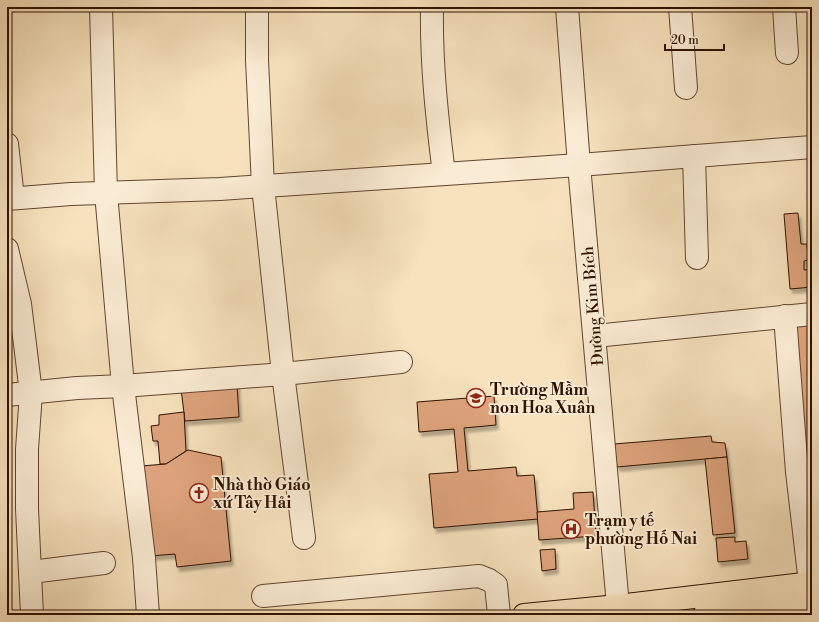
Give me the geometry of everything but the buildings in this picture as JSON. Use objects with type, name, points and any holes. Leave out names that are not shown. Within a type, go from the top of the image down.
[{"type":"main road","points":[[524,615],[657,608],[811,589]]},
{"type":"main road","points":[[704,615],[811,589]]},
{"type":"street","points":[[101,7],[106,193],[123,386],[144,558],[148,615]]},
{"type":"street","points":[[257,7],[257,60],[263,186],[283,374],[304,538]]},
{"type":"street","points":[[432,7],[431,42],[435,102],[444,174]]},
{"type":"street","name":"Đường Kim Bích","points":[[567,7],[579,165],[619,610]]},
{"type":"street","points":[[680,7],[686,88]]},
{"type":"street","points":[[784,7],[787,54]]},
{"type":"street","points":[[7,144],[10,199],[71,194],[220,189],[579,165],[812,147]]},
{"type":"street","points":[[694,156],[697,258]]},
{"type":"street","points":[[7,249],[20,304],[30,393],[27,449],[27,509],[32,615]]},
{"type":"street","points":[[594,336],[812,314]]},
{"type":"street","points":[[785,316],[798,472],[811,589]]},
{"type":"street","points":[[7,395],[77,388],[283,374],[401,362]]},
{"type":"street","points":[[31,572],[104,563]]},
{"type":"street","points":[[263,596],[479,576],[496,585],[499,615]]},
{"type":"place","name":"Trường Mầm non Hoa Xuân","points":[[476,398]]},
{"type":"place","name":"Nhà thờ Giáo xứ Tây Hải","points":[[199,493]]},
{"type":"place","name":"Trạm y tế phường Hố Nai","points":[[571,529]]}]
